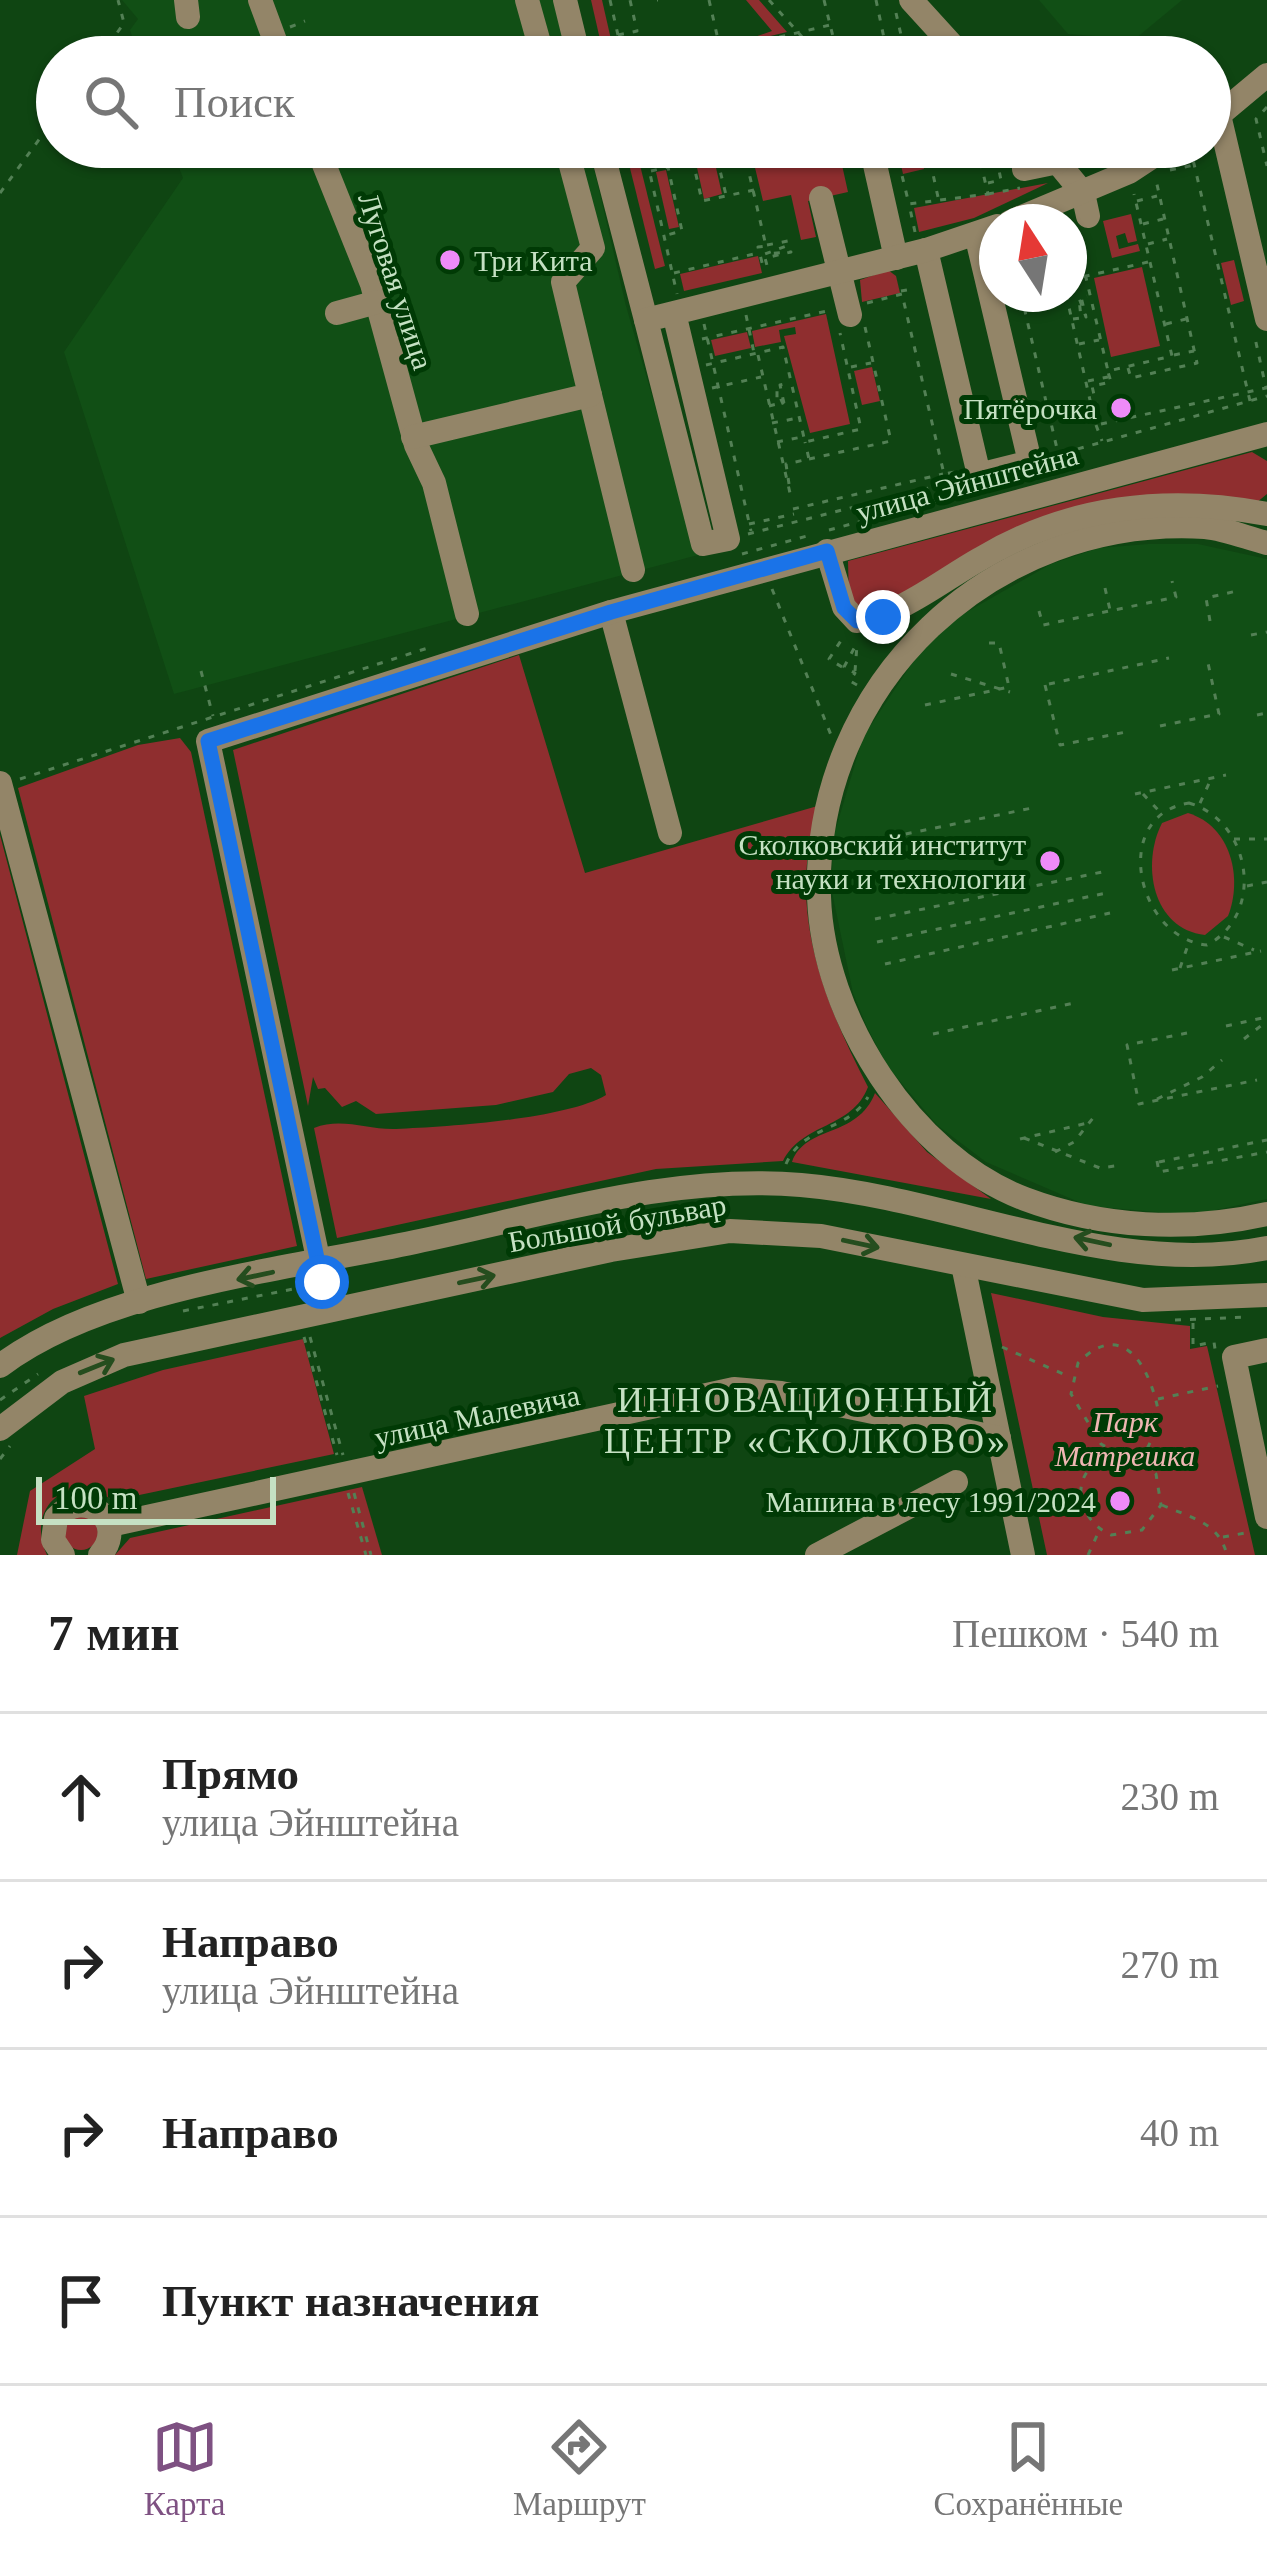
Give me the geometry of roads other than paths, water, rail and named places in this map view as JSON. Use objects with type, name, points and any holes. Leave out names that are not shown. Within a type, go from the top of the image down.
[{"type":"street","points":[[247,0],[270,33]]},
{"type":"street","points":[[260,0],[271,36]]},
{"type":"street","points":[[527,0],[536,36]]},
{"type":"street","points":[[565,0],[574,36]]},
{"type":"street","points":[[910,0],[943,36]]},
{"type":"street","points":[[1231,104],[1267,75]]},
{"type":"street","name":"Луговая улица","points":[[325,168],[377,302],[413,436],[434,483],[467,614]]},
{"type":"street","points":[[572,168],[593,248],[563,282],[634,570]]},
{"type":"street","points":[[615,168],[646,320],[703,544],[738,533],[686,369],[674,314]]},
{"type":"street","points":[[876,168],[897,265]]},
{"type":"street","points":[[1022,178],[1034,168]]},
{"type":"street","points":[[1059,168],[1080,203]]},
{"type":"street","points":[[1076,204],[1135,168]]},
{"type":"street","points":[[1225,168],[1258,326]]},
{"type":"street","points":[[821,198],[832,274],[853,318]]},
{"type":"street","points":[[646,320],[832,274],[897,265],[921,243],[979,231]]},
{"type":"street","points":[[921,243],[977,469],[1030,462],[1002,312]]},
{"type":"street","points":[[337,313],[377,302]]},
{"type":"street","points":[[413,436],[590,395]]},
{"type":"street","name":"улица Эйнштейна","points":[[327,1320],[208,741],[611,612],[1267,434]]},
{"type":"street","points":[[1265,510],[1169,504],[1102,511],[1040,528],[990,565],[912,644],[873,696],[838,772],[825,826],[819,898],[837,984],[867,1053],[903,1105],[935,1138],[1008,1191],[1078,1213],[1177,1226],[1214,1226],[1267,1214]]},
{"type":"street","points":[[827,551],[844,608],[857,621],[883,617],[990,565],[1132,529],[1209,527],[1267,543]]},
{"type":"street","points":[[611,612],[670,832]]},
{"type":"street","points":[[6,782],[139,1302]]},
{"type":"street","name":"Большой бульвар","points":[[0,1366],[43,1337],[139,1302],[314,1274],[636,1195],[750,1183],[869,1195],[1132,1250],[1208,1255],[1267,1248]]},
{"type":"street","name":"Большой бульвар","points":[[8,1434],[62,1382],[108,1361],[327,1320],[610,1250],[730,1232],[820,1236],[1143,1300],[1267,1295]]},
{"type":"street","points":[[963,1265],[1023,1555]]},
{"type":"street","points":[[1267,1350],[1234,1357],[1267,1517]]},
{"type":"street","name":"улица Малевича","points":[[110,1525],[346,1480],[734,1389],[781,1393],[999,1438]]},
{"type":"street","points":[[817,1555],[956,1482]]},
{"type":"street","points":[[63,1555],[52,1529],[64,1509],[74,1504],[96,1507],[110,1525],[100,1555]]},
{"type":"place","name":"Три Кита","points":[[450,260]]},
{"type":"place","name":"Пятёрочка","points":[[1121,408]]},
{"type":"place","name":"Сколковский институт науки и технологии","points":[[1050,861]]},
{"type":"place","name":"Машина в лесу 1991/2024","points":[[1120,1501]]},
{"type":"district","name":"ИННОВАЦИОННЫЙ ЦЕНТР «СКОЛКОВО»","points":[[806,1420]]},
{"type":"park label","name":"Парк Матрешка","points":[[1125,1438]]}]
